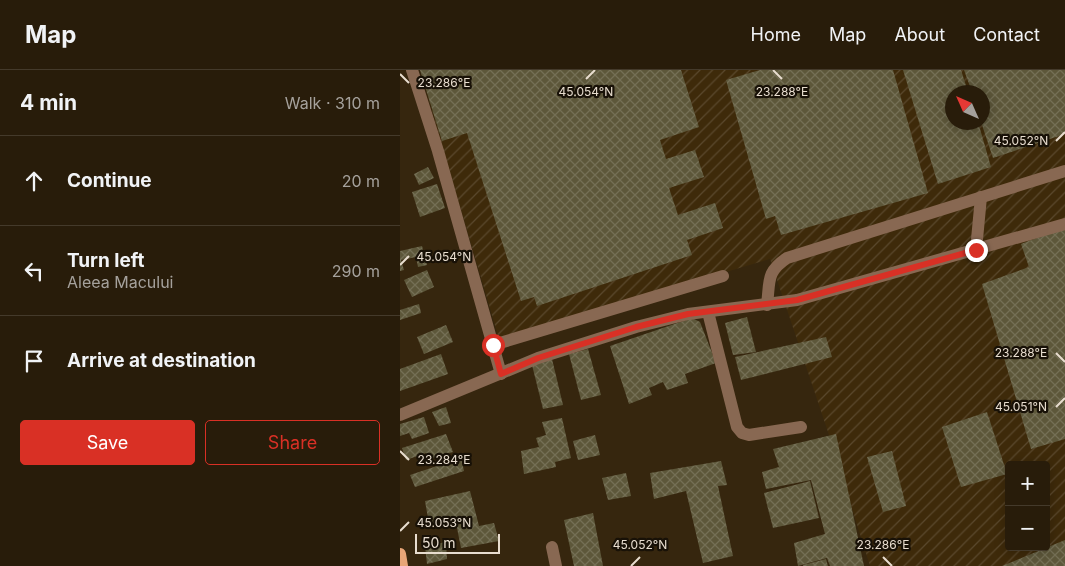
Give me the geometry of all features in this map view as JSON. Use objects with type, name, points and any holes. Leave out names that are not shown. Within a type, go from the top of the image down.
[{"type":"main road","points":[[400,554],[402,566]]},
{"type":"street","points":[[412,70],[438,151],[501,374]]},
{"type":"street","points":[[767,305],[770,274],[776,266],[787,258],[1065,170]]},
{"type":"street","points":[[976,250],[981,197]]},
{"type":"street","points":[[400,415],[538,358],[636,327],[688,314],[797,300],[1065,224]]},
{"type":"street","points":[[493,345],[723,276]]},
{"type":"street","points":[[708,312],[737,428],[742,433],[749,435],[801,427]]},
{"type":"street","points":[[552,547],[556,566]]},
{"type":"shaded area","points":[[420,70],[1065,70],[1065,566],[870,566],[828,432],[770,259],[499,339]]},
{"type":"building","points":[[420,70],[681,70],[699,127],[660,140],[666,159],[695,150],[704,177],[669,188],[678,215],[715,203],[723,228],[687,240],[692,255],[537,306],[534,297],[521,301],[467,133],[442,141]]},
{"type":"building","points":[[760,70],[893,70],[928,193],[781,235],[775,216],[766,219],[726,80]]},
{"type":"building","points":[[903,70],[961,70],[966,85],[945,85],[945,130],[980,130],[991,167],[938,184]]},
{"type":"building","points":[[964,70],[1065,70],[1065,134],[993,158],[984,130],[990,130],[990,85],[969,85]]},
{"type":"building","points":[[428,167],[434,178],[419,185],[414,174]]},
{"type":"building","points":[[437,184],[445,208],[420,217],[412,192]]},
{"type":"building","points":[[1065,227],[1065,439],[1031,449],[982,284],[1029,267],[1021,244]]},
{"type":"building","points":[[422,246],[427,265],[418,267],[416,257],[401,260],[404,270],[400,271],[400,251]]},
{"type":"building","points":[[427,270],[434,287],[412,297],[404,280]]},
{"type":"building","points":[[419,304],[421,313],[400,320],[400,310]]},
{"type":"building","points":[[747,317],[756,352],[733,355],[725,323]]},
{"type":"building","points":[[692,318],[700,322],[716,363],[685,374],[688,383],[667,390],[663,382],[649,388],[652,395],[629,404],[610,346]]},
{"type":"building","points":[[446,325],[453,342],[424,354],[417,337]]},
{"type":"building","points":[[826,337],[832,357],[741,380],[735,357]]},
{"type":"building","points":[[588,349],[601,395],[581,400],[569,354]]},
{"type":"building","points":[[441,354],[448,374],[400,391],[400,369]]},
{"type":"building","points":[[552,359],[563,405],[543,409],[532,365]]},
{"type":"building","points":[[446,407],[451,423],[439,426],[432,412]]},
{"type":"building","points":[[987,412],[1005,468],[1005,475],[961,487],[942,427]]},
{"type":"building","points":[[424,417],[429,433],[412,439],[409,433],[400,436],[400,424]]},
{"type":"building","points":[[562,418],[571,458],[555,462],[556,467],[524,474],[521,451],[539,447],[536,438],[546,435],[542,422]]},
{"type":"building","points":[[446,434],[453,452],[428,460],[426,453],[406,460],[402,448]]},
{"type":"building","points":[[836,434],[864,566],[830,566],[827,558],[798,566],[794,543],[825,534],[811,480],[766,489],[762,472],[779,467],[773,449]]},
{"type":"building","points":[[595,435],[600,455],[578,460],[573,441]]},
{"type":"building","points":[[892,451],[906,506],[883,512],[867,457]]},
{"type":"building","points":[[461,458],[464,471],[415,487],[410,475]]},
{"type":"building","points":[[721,461],[727,485],[718,486],[733,556],[703,563],[686,491],[654,499],[650,473]]},
{"type":"building","points":[[626,473],[631,496],[608,500],[602,478]]},
{"type":"building","points":[[810,481],[819,518],[773,528],[764,493]]},
{"type":"building","points":[[470,491],[479,526],[494,523],[499,541],[461,548],[455,518],[429,524],[425,501]]},
{"type":"building","points":[[593,513],[603,566],[574,566],[564,520]]},
{"type":"building","points":[[1065,540],[1065,566],[1002,566],[1038,551],[1050,551],[1050,546]]},
{"type":"building","points":[[446,542],[447,559],[427,564],[425,546]]},
{"type":"building","points":[[826,559],[828,566],[803,566],[803,565]]},
{"type":"route","points":[[493,345],[501,374],[538,358],[636,327],[688,314],[797,300],[976,250]]}]
